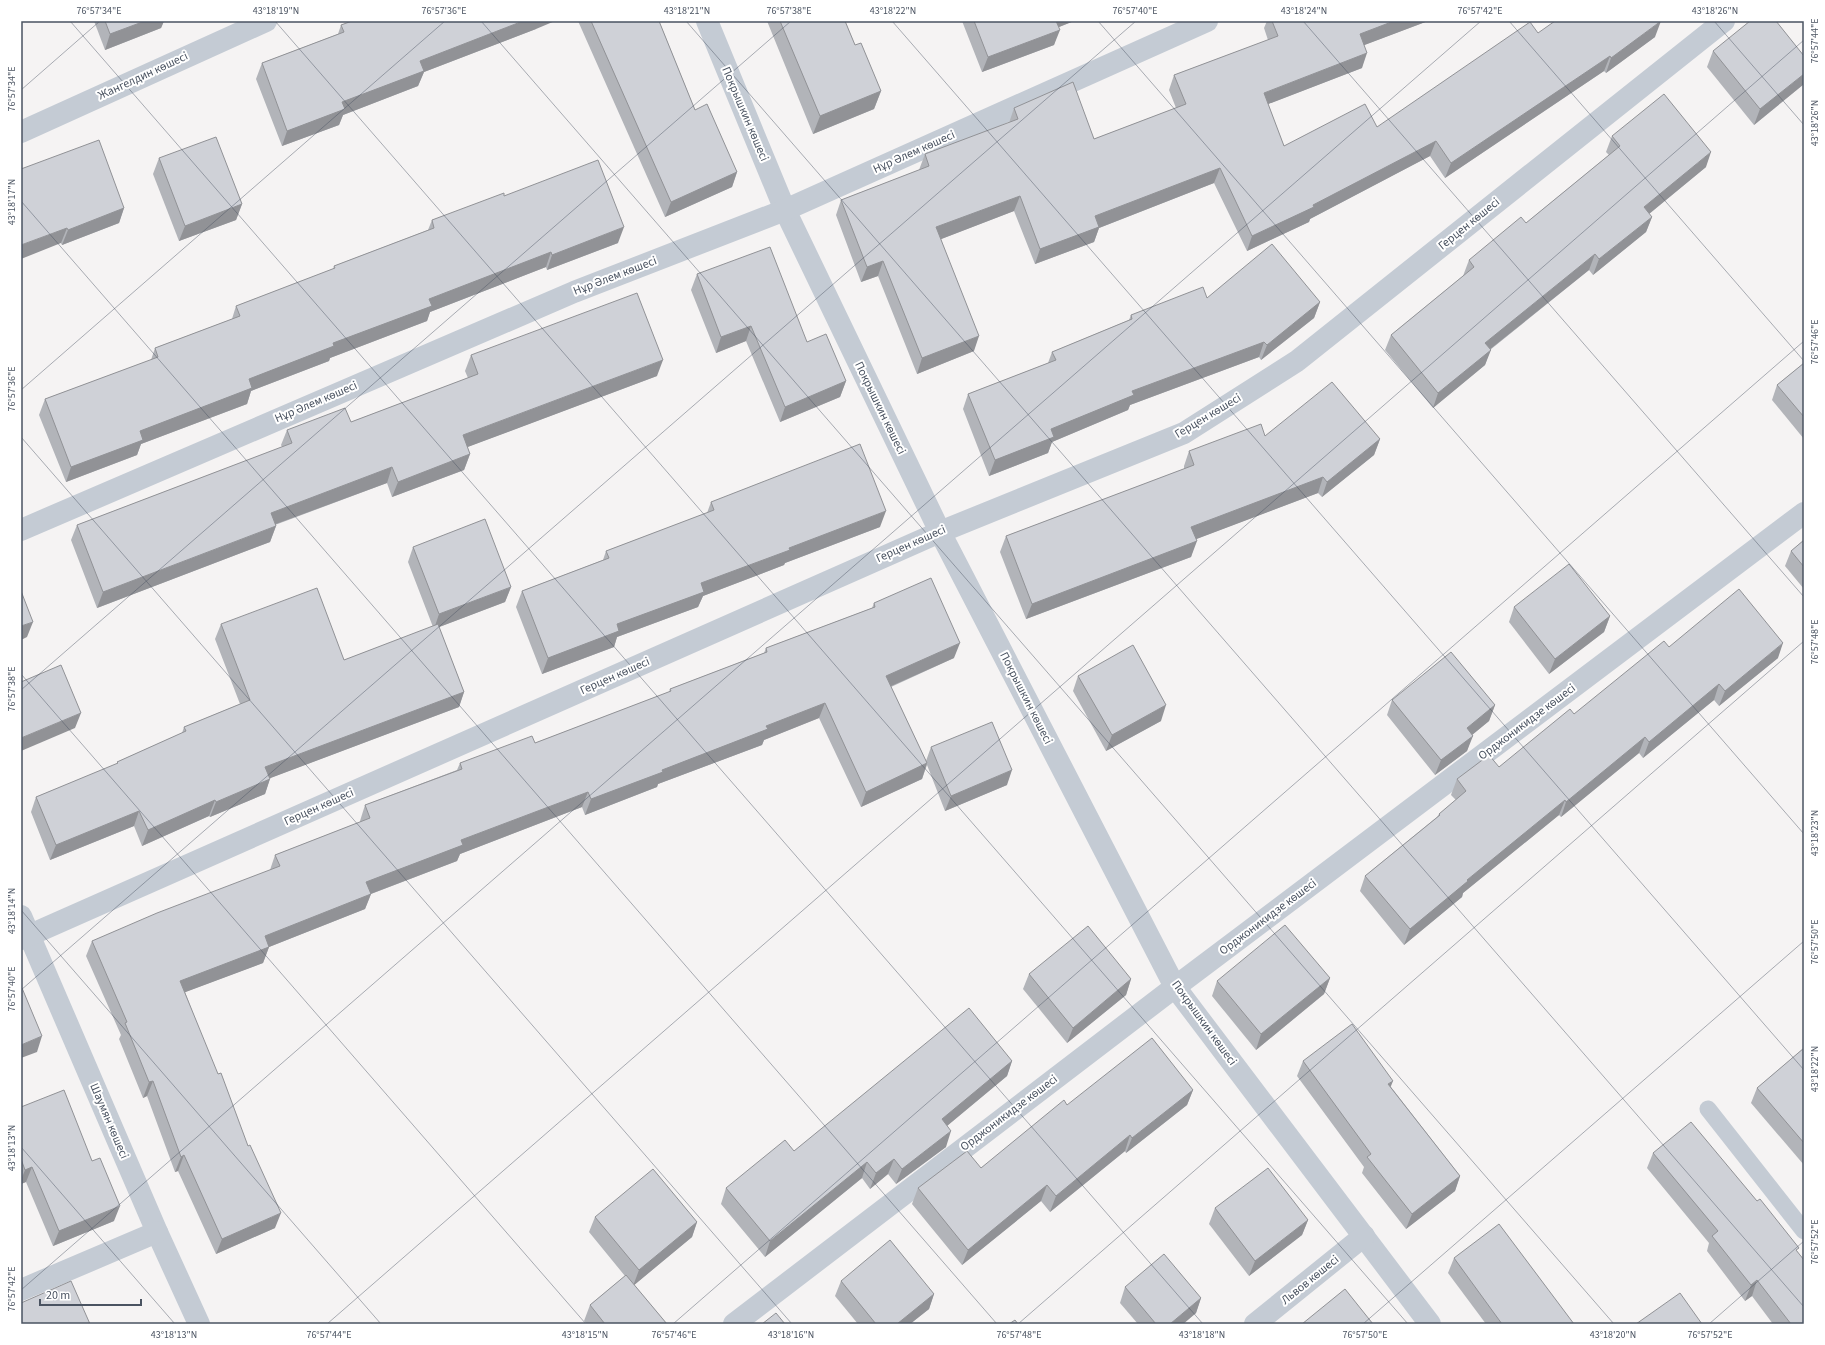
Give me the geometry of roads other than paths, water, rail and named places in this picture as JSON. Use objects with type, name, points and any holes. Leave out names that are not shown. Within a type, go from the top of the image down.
[{"type":"street","name":"Жангелдин көшесі","points":[[21,132],[266,21]]},
{"type":"street","name":"Покрышкин көшесі","points":[[707,21],[785,210],[940,532],[1175,987],[1430,1324]]},
{"type":"street","name":"Нұр Әлем көшесі","points":[[21,530],[574,292],[785,210],[1207,21]]},
{"type":"street","name":"Герцен көшесі","points":[[24,930],[940,532],[1184,433],[1298,361],[1724,21]]},
{"type":"street","name":"Орджоникидзе көшесі","points":[[734,1324],[1175,987],[1804,514]]},
{"type":"street","name":"Шаумян көшесі","points":[[24,930],[199,1324]]},
{"type":"street","points":[[21,1290],[157,1232]]},
{"type":"street","name":"Львов көшесі","points":[[1255,1324],[1364,1236]]},
{"type":"lane","points":[[1708,1109],[1804,1231]]}]
